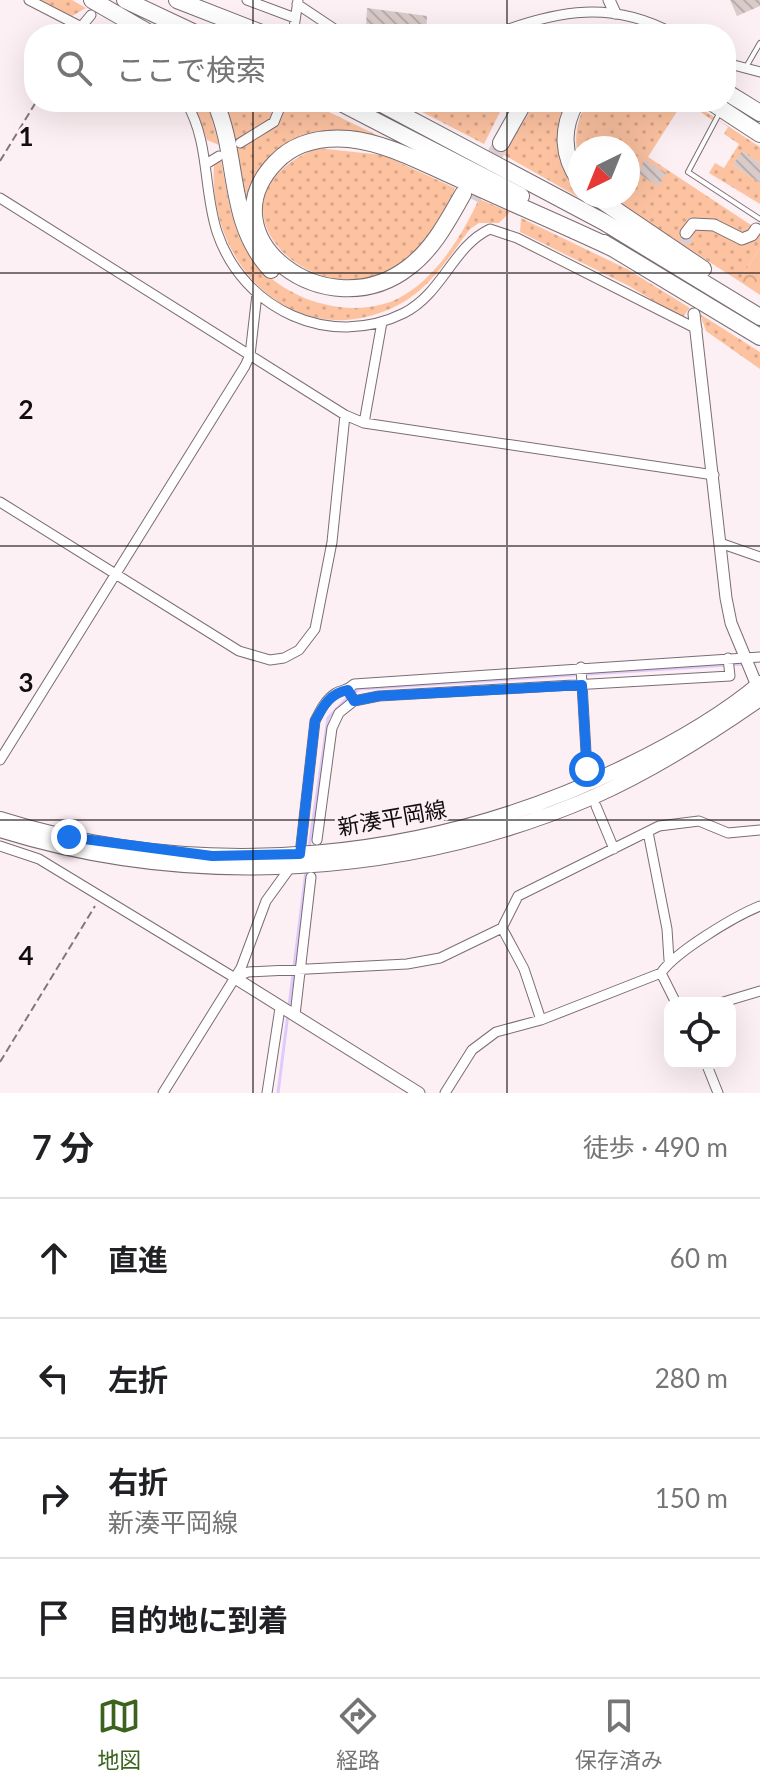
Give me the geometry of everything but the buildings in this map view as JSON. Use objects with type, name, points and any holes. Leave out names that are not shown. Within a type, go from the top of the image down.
[{"type":"highway","points":[[125,0],[176,24]]},
{"type":"highway","points":[[166,0],[217,24]]},
{"type":"highway","points":[[177,0],[238,24]]},
{"type":"highway","points":[[92,8],[128,24]]},
{"type":"highway","points":[[736,105],[760,113]]},
{"type":"highway","points":[[218,112],[227,140],[237,207],[246,235],[273,271],[310,294],[339,300],[367,298],[410,279],[441,249],[468,196],[416,261],[385,281],[357,289],[313,284],[289,271],[262,239],[255,213],[263,178],[280,157],[305,143],[350,139],[397,152],[612,248]]},
{"type":"highway","points":[[358,112],[612,248],[760,337]]},
{"type":"highway","points":[[397,112],[604,222],[760,317]]},
{"type":"highway","points":[[509,112],[497,141],[517,112]]},
{"type":"highway","points":[[568,153],[565,140],[571,112]]},
{"type":"highway","points":[[736,112],[760,134]]},
{"type":"highway","points":[[613,208],[760,309]]},
{"type":"main road","name":"新湊平岡線","points":[[0,830],[84,852],[191,866],[372,858],[451,844],[593,797],[667,758],[759,691]]},
{"type":"main road","name":"新湊平岡線","points":[[0,819],[69,837],[138,849],[296,860]]},
{"type":"street","points":[[29,0],[75,24]]},
{"type":"street","points":[[247,0],[294,23],[298,2],[328,24]]},
{"type":"street","points":[[609,0],[615,13]]},
{"type":"street","points":[[521,24],[547,14],[593,10],[654,24]]},
{"type":"street","points":[[736,65],[760,72]]},
{"type":"street","points":[[192,112],[206,164],[217,230],[240,277],[257,294],[296,319],[318,325],[351,327],[382,322],[408,311],[432,292],[471,238],[490,229],[542,250],[697,329]]},
{"type":"street","points":[[240,143],[274,122],[278,112]]},
{"type":"street","points":[[206,164],[219,156]]},
{"type":"street","points":[[0,198],[345,415],[364,423],[714,475]]},
{"type":"street","points":[[686,233],[693,224],[703,222],[742,239],[752,235],[759,223]]},
{"type":"street","points":[[0,760],[250,355],[257,294]]},
{"type":"street","points":[[694,314],[726,598],[743,655],[759,691]]},
{"type":"street","points":[[364,423],[382,322]]},
{"type":"street","points":[[0,502],[239,651],[270,660],[284,658],[299,650],[315,629],[319,615],[332,542],[345,415]]},
{"type":"street","points":[[720,543],[760,557]]},
{"type":"street","points":[[163,1093],[235,978],[255,937],[266,901],[296,860],[315,721],[323,705],[338,692],[348,690],[354,684],[728,659],[743,655],[760,657]]},
{"type":"street","points":[[317,840],[332,728],[339,713],[354,701],[379,696],[730,676],[728,659]]},
{"type":"street","points":[[581,667],[587,769]]},
{"type":"street","points":[[348,690],[354,701]]},
{"type":"street","points":[[596,806],[614,849]]},
{"type":"street","points":[[235,978],[248,972],[407,964],[440,958],[502,928],[518,896],[648,832],[682,821],[699,821],[728,833],[760,830]]},
{"type":"street","points":[[648,832],[667,929],[669,960]]},
{"type":"street","points":[[0,846],[39,859],[419,1093]]},
{"type":"street","points":[[295,1015],[311,877]]},
{"type":"street","points":[[445,1093],[472,1050],[482,1040],[496,1032],[541,1020],[661,973],[669,960],[737,916],[760,906]]},
{"type":"street","points":[[502,928],[524,969],[541,1020]]},
{"type":"street","points":[[661,973],[673,997]]},
{"type":"street","points":[[736,998],[760,991]]},
{"type":"street","points":[[267,1093],[280,1008]]},
{"type":"street","points":[[708,1069],[718,1093]]},
{"type":"lane","points":[[746,67],[760,43]]},
{"type":"lane","points":[[717,112],[688,172],[759,223]]},
{"type":"path","points":[[0,161],[30,112]]},
{"type":"path","points":[[0,1062],[101,897]]},
{"type":"green space","points":[[39,0],[72,0],[86,8],[72,16]]},
{"type":"green space","points":[[197,112],[210,112],[219,145],[207,140]]},
{"type":"green space","points":[[223,112],[329,112],[406,149],[364,137],[281,148],[261,168],[248,205],[245,205]]},
{"type":"green space","points":[[422,112],[500,112],[484,144]]},
{"type":"green space","points":[[529,112],[566,112],[570,136],[568,191],[504,155]]},
{"type":"green space","points":[[582,112],[677,112],[648,157],[760,231],[760,248],[739,281],[626,208],[640,208],[640,136],[577,136]]},
{"type":"green space","points":[[700,112],[714,117],[712,120]]},
{"type":"green space","points":[[714,117],[760,147],[760,163],[743,152],[733,165],[760,183],[760,204],[709,173],[715,163],[724,168],[739,144],[724,134],[728,127]]},
{"type":"green space","points":[[317,148],[383,155],[455,188],[423,246],[383,274],[340,279],[302,267],[274,242],[263,210],[275,177]]},
{"type":"green space","points":[[221,160],[236,227],[257,265],[291,291],[332,306],[375,306],[409,292],[445,257],[479,199],[510,212],[499,223],[479,223],[470,229],[430,280],[400,304],[363,318],[327,320],[295,311],[266,293],[243,268],[226,238],[216,203],[214,165]]},
{"type":"green space","points":[[521,218],[627,269],[690,308],[682,318],[629,286],[520,232]]},
{"type":"green space","points":[[760,248],[760,295],[739,281]]},
{"type":"green space","points":[[700,314],[760,352],[760,369],[706,331]]},
{"type":"waterway","points":[[354,693],[359,689],[744,664]]},
{"type":"waterway","points":[[309,848],[328,718],[348,697]]},
{"type":"waterway","points":[[289,1006],[306,871]]},
{"type":"waterway","points":[[278,1093],[288,1014]]},
{"type":"tunnel","points":[[472,199],[501,143]]},
{"type":"tunnel","points":[[686,233],[687,262]]},
{"type":"route","points":[[69,837],[138,849],[212,856],[300,854],[315,721],[323,705],[338,692],[348,690],[354,701],[379,696],[582,685],[587,769]]}]
